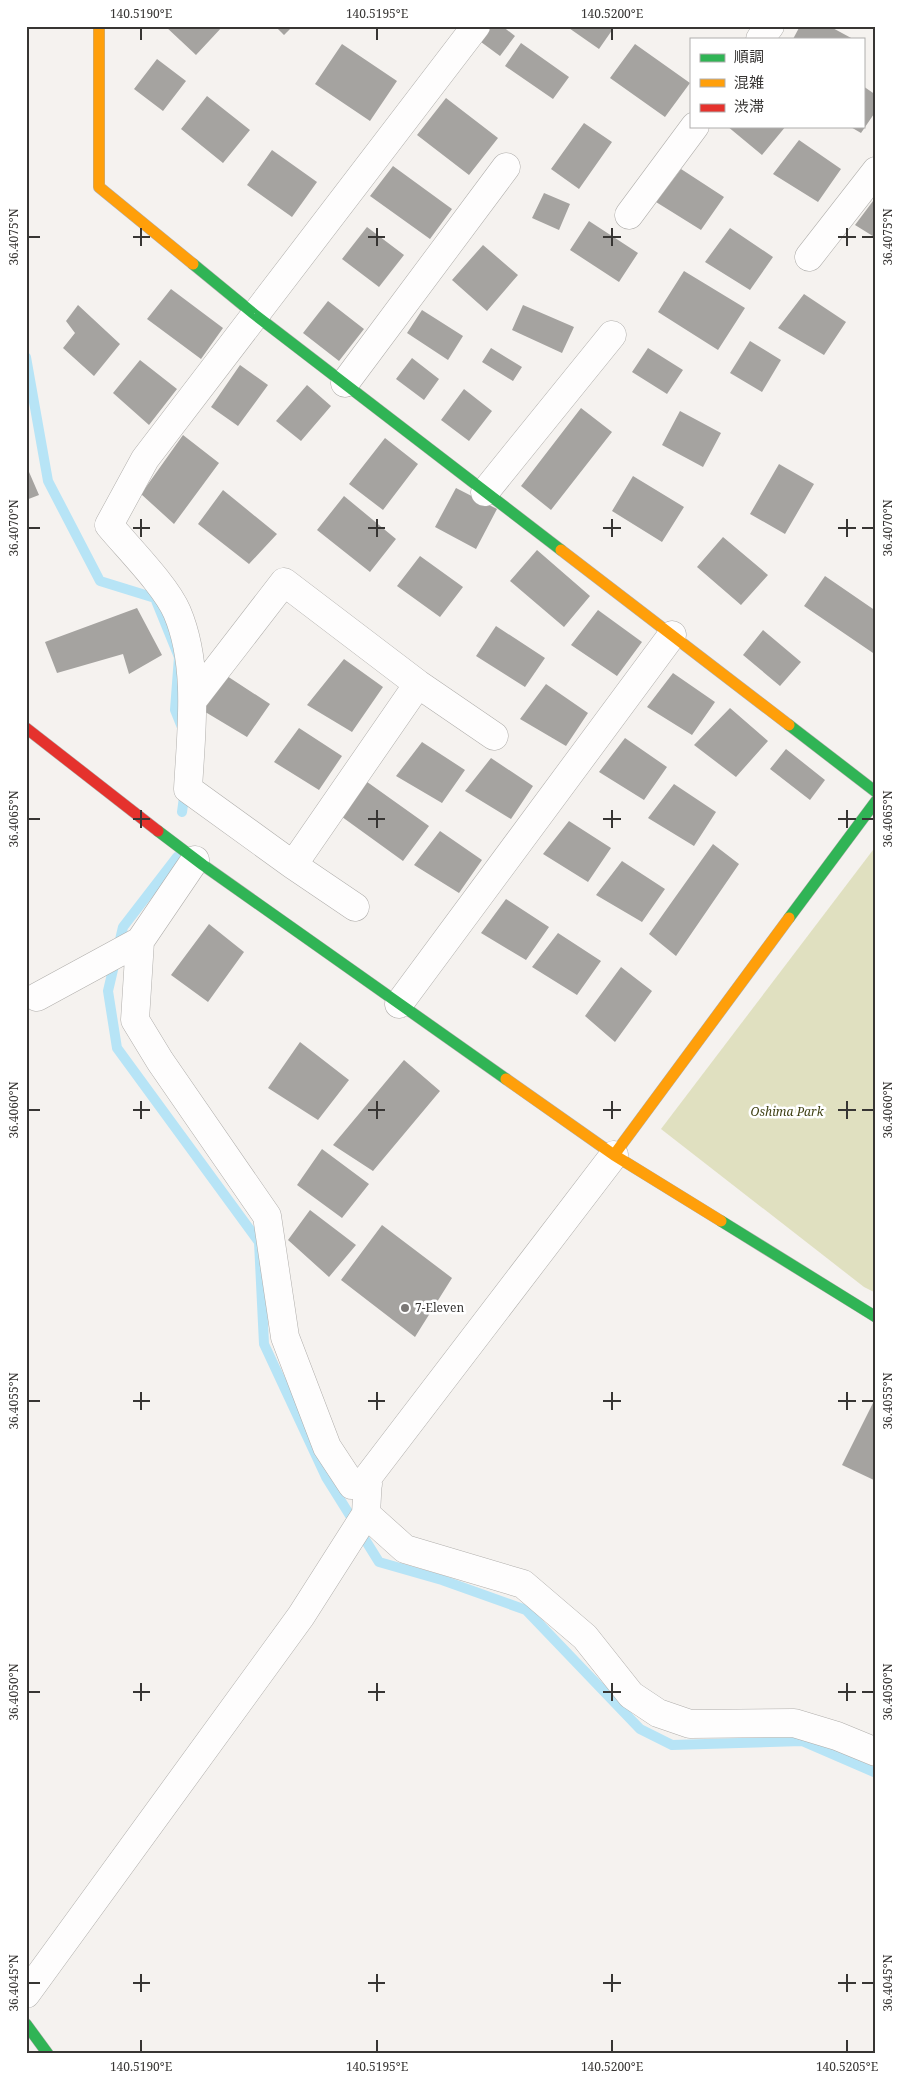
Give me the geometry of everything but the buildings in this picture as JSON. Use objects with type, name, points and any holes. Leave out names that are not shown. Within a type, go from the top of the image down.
[{"type":"street","points":[[98,26],[99,187],[254,314],[876,792]]},
{"type":"street","points":[[355,907],[188,789],[193,700],[186,638],[177,610],[158,583],[109,525],[145,459],[476,26]]},
{"type":"street","points":[[761,38],[770,26]]},
{"type":"street","points":[[629,215],[694,128]]},
{"type":"street","points":[[345,383],[506,167]]},
{"type":"street","points":[[809,256],[876,171]]},
{"type":"street","points":[[485,492],[612,334]]},
{"type":"street","points":[[193,700],[284,582],[418,684],[494,736]]},
{"type":"street","points":[[399,1004],[672,635]]},
{"type":"street","points":[[293,865],[418,684]]},
{"type":"street","points":[[26,728],[195,860],[614,1155],[876,1317]]},
{"type":"street","points":[[26,1994],[301,1616],[366,1515],[368,1476],[614,1155],[876,801]]},
{"type":"street","points":[[37,998],[139,942],[195,860]]},
{"type":"street","points":[[139,942],[135,1020],[160,1061],[267,1216],[285,1337],[327,1447],[352,1485],[368,1484]]},
{"type":"street","points":[[366,1515],[405,1549],[523,1584],[586,1637],[631,1695],[658,1713],[690,1724],[794,1723],[837,1736],[876,1752]]},
{"type":"street","points":[[26,2024],[48,2054]]},
{"type":"green space","name":"Oshima Park","points":[[876,846],[876,1293],[864,1287],[661,1129]]},
{"type":"waterway","points":[[26,357],[48,481],[100,581],[155,598],[179,657],[175,710],[183,730]]},
{"type":"waterway","points":[[182,812],[185,790]]},
{"type":"waterway","points":[[177,857],[123,927],[108,991],[117,1048],[259,1242],[264,1344],[326,1477],[379,1562],[442,1580],[526,1610],[640,1729],[672,1745],[802,1741],[876,1773]]},
{"type":"traffic: fast","points":[[193,264],[254,314],[561,550]]},
{"type":"traffic: fast","points":[[789,725],[876,792]]},
{"type":"traffic: fast","points":[[789,918],[876,801]]},
{"type":"traffic: fast","points":[[158,831],[203,865],[506,1079]]},
{"type":"traffic: fast","points":[[721,1221],[876,1317]]},
{"type":"traffic: fast","points":[[26,2024],[48,2054]]},
{"type":"traffic: slow","points":[[99,26],[99,187],[193,264]]},
{"type":"traffic: slow","points":[[561,550],[789,725]]},
{"type":"traffic: slow","points":[[614,1155],[789,918]]},
{"type":"traffic: slow","points":[[506,1079],[614,1155],[721,1221]]},
{"type":"traffic: jam","points":[[26,728],[158,831]]},
{"type":"place","name":"7-Eleven","points":[[405,1308]]}]
